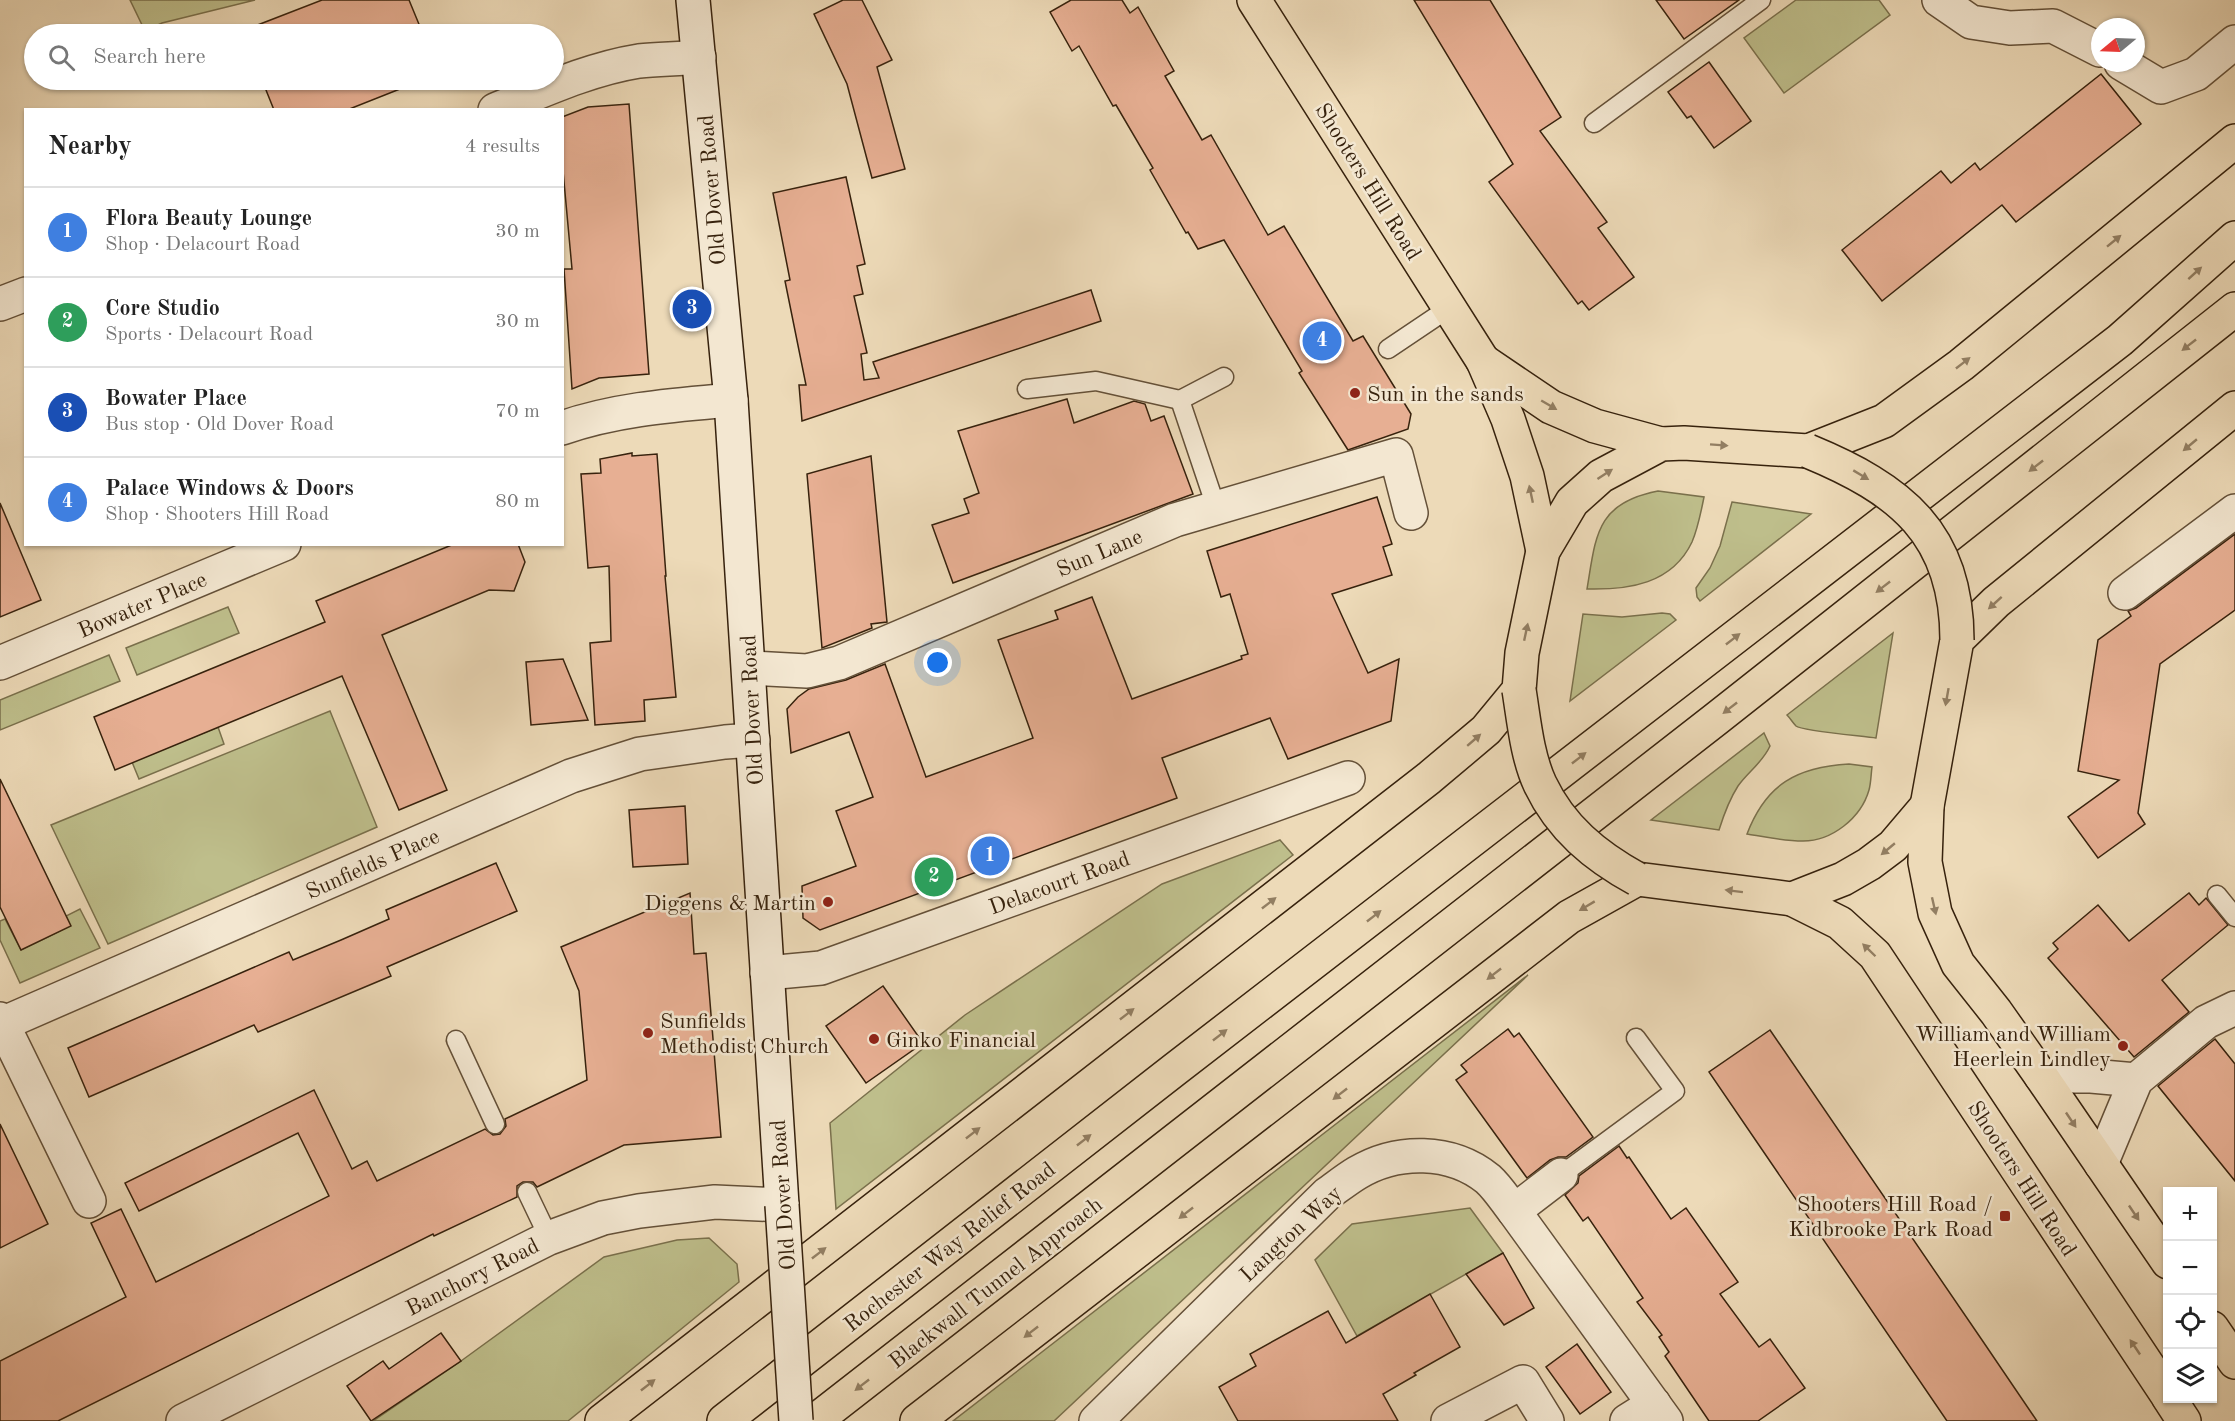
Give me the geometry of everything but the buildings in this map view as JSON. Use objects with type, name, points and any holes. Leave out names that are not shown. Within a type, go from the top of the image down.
[{"type":"main road","name":"Shooters Hill Road","points":[[1254,0],[1483,361],[1508,419],[1527,476],[1543,551]]},
{"type":"main road","points":[[1808,451],[1884,421],[1916,398],[1961,365],[2235,141]]},
{"type":"main road","name":"Rochester Way Relief Road","points":[[723,1421],[2120,340],[2235,238]]},
{"type":"main road","name":"Blackwall Tunnel Approach","points":[[815,1421],[1174,1143],[2235,309]]},
{"type":"main road","name":"Shooters Hill Road","points":[[1483,361],[1551,406],[1594,426],[1661,444]]},
{"type":"main road","points":[[1957,640],[1996,602],[2235,408]]},
{"type":"main road","points":[[1927,806],[1893,846],[1869,864],[1843,879],[1792,899],[1637,879],[1608,864],[1575,836],[1540,784],[1528,748],[1519,690],[1522,653],[1543,551],[1572,502],[1601,476],[1661,444],[1684,443],[1808,451],[1848,467],[1893,495],[1927,531],[1949,572],[1957,615],[1957,640],[1927,806],[1925,862],[1935,913],[1958,964],[1996,1012],[2163,1255]]},
{"type":"main road","points":[[602,1421],[1430,778],[1486,730],[1519,690]]},
{"type":"main road","points":[[917,1421],[1569,916],[1637,879]]},
{"type":"main road","name":"Shooters Hill Road","points":[[1792,899],[1840,923],[1875,955],[2163,1389]]},
{"type":"main road","points":[[2217,1335],[2235,1362]]},
{"type":"main road","name":"Shooters Hill Road","points":[[2172,1403],[2184,1421]]},
{"type":"street","name":"Old Dover Road","points":[[693,0],[731,400],[750,668],[796,1421]]},
{"type":"street","points":[[1939,0],[1971,22],[2010,28],[2053,26],[2091,45]]},
{"type":"street","points":[[2136,72],[2161,87],[2196,74],[2235,42]]},
{"type":"street","points":[[564,83],[603,70],[638,62],[699,57]]},
{"type":"street","points":[[500,108],[546,90]]},
{"type":"street","points":[[0,304],[24,295]]},
{"type":"street","points":[[564,427],[606,416],[731,400]]},
{"type":"street","name":"Sun Lane","points":[[750,668],[807,671],[839,663],[1175,520],[1396,454],[1411,513]]},
{"type":"street","points":[[2125,592],[2235,511]]},
{"type":"street","name":"Bowater Place","points":[[0,663],[279,546]]},
{"type":"street","name":"Sunfields Place","points":[[1,1021],[571,776],[640,754],[753,740]]},
{"type":"street","name":"Delacourt Road","points":[[767,973],[821,968],[1348,778]]},
{"type":"street","points":[[2101,1164],[2136,1080],[2206,1023],[2235,1008]]},
{"type":"street","points":[[1,1021],[89,1201]]},
{"type":"street","points":[[2041,1076],[2091,1076],[2136,1080]]},
{"type":"street","name":"Langton Way","points":[[1096,1421],[1327,1194],[1359,1172],[1388,1160],[1421,1154],[1459,1161],[1488,1180],[1514,1212],[1649,1415]]},
{"type":"street","points":[[1514,1212],[1561,1175]]},
{"type":"street","name":"Banchory Road","points":[[183,1421],[549,1238],[603,1218],[704,1203],[782,1205]]},
{"type":"street","points":[[1448,1421],[1524,1382],[1547,1421]]},
{"type":"lane","points":[[1594,123],[1761,0]]},
{"type":"lane","points":[[1388,349],[1449,308]]},
{"type":"lane","points":[[1027,389],[1096,381],[1180,400],[1224,377]]},
{"type":"lane","points":[[1180,400],[1216,507]]},
{"type":"lane","points":[[2217,895],[2235,917]]},
{"type":"lane","points":[[1561,1175],[1675,1091],[1636,1038]]},
{"type":"lane","points":[[456,1040],[495,1124]]},
{"type":"lane","points":[[527,1192],[549,1238]]},
{"type":"green space","points":[[130,0],[255,0],[160,24],[142,24]]},
{"type":"green space","points":[[1796,0],[1879,0],[1890,15],[1784,93],[1744,38]]},
{"type":"green space","points":[[1658,491],[1704,497],[1694,537],[1683,556],[1661,576],[1648,582],[1618,588],[1587,589],[1593,553],[1603,524],[1622,504],[1638,496]]},
{"type":"green space","points":[[1732,502],[1811,514],[1700,601],[1696,588],[1710,568],[1720,546]]},
{"type":"green space","points":[[228,607],[239,633],[137,675],[126,648]]},
{"type":"green space","points":[[1583,614],[1622,617],[1670,614],[1676,620],[1570,701]]},
{"type":"green space","points":[[1893,633],[1876,738],[1796,726],[1787,715]]},
{"type":"green space","points":[[109,655],[120,681],[0,730],[0,700]]},
{"type":"green space","points":[[330,711],[377,827],[108,944],[51,825]]},
{"type":"green space","points":[[218,727],[224,744],[139,779],[132,762]]},
{"type":"green space","points":[[1764,733],[1770,746],[1735,791],[1719,830],[1651,820]]},
{"type":"green space","points":[[1849,764],[1872,767],[1870,787],[1865,800],[1844,826],[1824,837],[1803,841],[1747,834],[1764,802],[1786,781],[1814,769]]},
{"type":"green space","points":[[1280,840],[1293,855],[836,1209],[830,1123],[965,1015],[1162,884]]},
{"type":"green space","points":[[80,909],[100,948],[20,983],[0,940],[0,921],[5,919],[21,950],[70,926],[66,916]]},
{"type":"green space","points":[[1528,975],[1054,1421],[953,1421]]},
{"type":"green space","points":[[1470,1208],[1503,1253],[1357,1336],[1315,1260],[1352,1224]]},
{"type":"green space","points":[[709,1238],[737,1264],[739,1282],[568,1421],[373,1421],[461,1361],[604,1257],[677,1240]]},
{"type":"place","name":"Bowater Place","points":[[692,309]]},
{"type":"place","name":"Palace Windows & Doors","points":[[1322,341]]},
{"type":"place","name":"Sun in the sands","points":[[1355,393]]},
{"type":"place","name":"Flora Beauty Lounge","points":[[990,856]]},
{"type":"place","name":"Core Studio","points":[[934,877]]},
{"type":"place","name":"Diggens & Martin","points":[[828,902]]},
{"type":"place","name":"Sunfields Methodist Church","points":[[648,1033]]},
{"type":"place","name":"Ginko Financial","points":[[874,1039]]},
{"type":"place","name":"William and William Heerlein Lindley","points":[[2123,1046]]},
{"type":"place","name":"Shooters Hill Road / Kidbrooke Park Road","points":[[2005,1216]]}]
